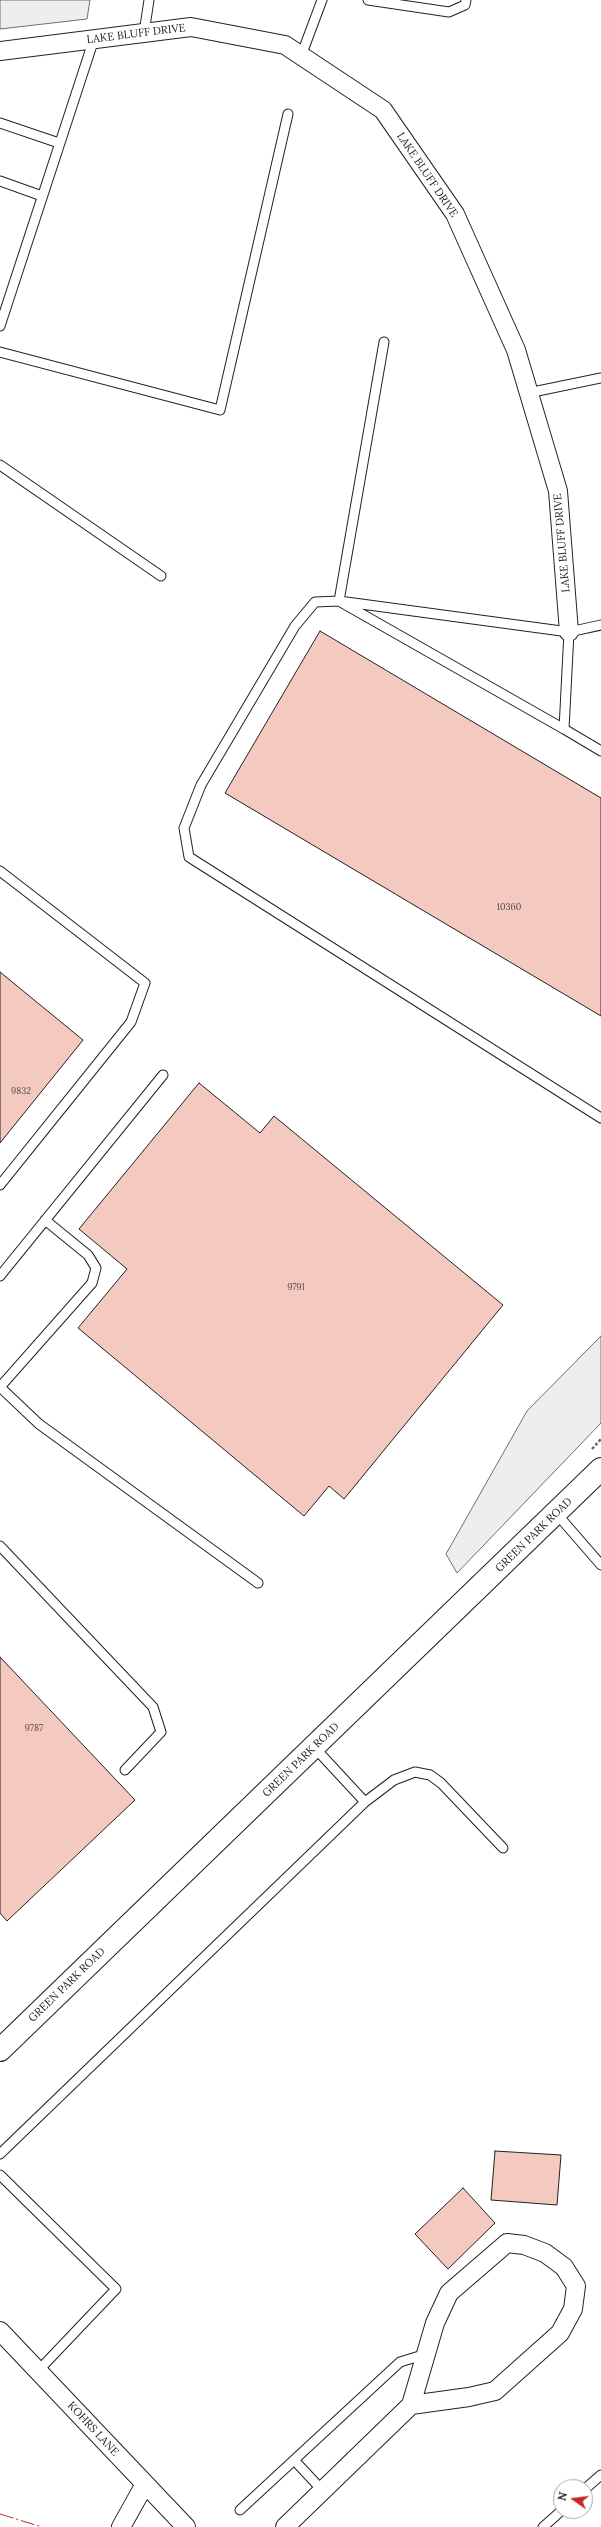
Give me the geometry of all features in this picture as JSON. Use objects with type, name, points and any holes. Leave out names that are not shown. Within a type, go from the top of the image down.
[{"type":"street","name":"LAKE BLUFF DRIVE","points":[[0,51],[191,27],[285,45],[383,110],[455,214],[516,350],[558,491],[569,632]]},
{"type":"street","name":"GREEN PARK ROAD","points":[[0,2050],[556,1513],[599,1477]]},
{"type":"street","points":[[285,2527],[411,2405],[435,2323],[449,2293],[507,2243],[524,2245],[545,2253],[564,2267],[576,2286],[573,2309],[560,2334],[495,2391],[469,2397],[411,2405]]},
{"type":"street","name":"KOHRS LANE","points":[[0,2331],[186,2527]]},
{"type":"street","points":[[121,2527],[145,2484]]},
{"type":"lane","points":[[144,33],[149,0]]},
{"type":"lane","points":[[301,56],[322,0]]},
{"type":"lane","points":[[368,0],[449,12],[465,5],[466,0]]},
{"type":"lane","points":[[0,326],[94,39]]},
{"type":"lane","points":[[0,352],[220,410],[288,114]]},
{"type":"lane","points":[[0,123],[59,143]]},
{"type":"lane","points":[[0,182],[42,196]]},
{"type":"lane","points":[[339,601],[384,342]]},
{"type":"lane","points":[[528,393],[601,378]]},
{"type":"lane","points":[[0,465],[161,576]]},
{"type":"lane","points":[[339,601],[601,751]]},
{"type":"lane","points":[[601,625],[569,632],[339,601],[315,602],[294,626],[205,778],[184,828],[189,857],[601,1118]]},
{"type":"lane","points":[[564,729],[569,632]]},
{"type":"lane","points":[[0,871],[145,983],[131,1022],[0,1185]]},
{"type":"lane","points":[[0,1276],[163,1075]]},
{"type":"lane","points":[[45,1220],[88,1255],[96,1268],[92,1283],[0,1387],[40,1424],[258,1583]]},
{"type":"lane","points":[[556,1513],[601,1566]]},
{"type":"lane","points":[[0,1546],[153,1707],[161,1732],[125,1770]]},
{"type":"lane","points":[[314,1746],[365,1802]]},
{"type":"lane","points":[[0,2154],[365,1802],[394,1780],[415,1772],[430,1775],[441,1783],[503,1848]]},
{"type":"lane","points":[[0,2175],[116,2290],[38,2371]]},
{"type":"lane","points":[[240,2510],[400,2362],[426,2354]]},
{"type":"lane","points":[[294,2460],[323,2491]]},
{"type":"lane","points":[[593,2482],[601,2475]]},
{"type":"lane","points":[[543,2527],[553,2518]]},
{"type":"shaded area","points":[[0,0],[90,0],[87,19],[0,29]]},
{"type":"shaded area","points":[[601,1336],[601,1423],[457,1573],[446,1554],[527,1411]]},
{"type":"building","points":[[320,631],[601,798],[601,1016],[225,793]]},
{"type":"building","points":[[0,972],[83,1040],[0,1143]]},
{"type":"building","points":[[199,1083],[260,1133],[274,1116],[503,1305],[344,1499],[329,1486],[304,1516],[78,1328],[127,1269],[79,1229]]},
{"type":"building","points":[[0,1657],[135,1800],[7,1921],[0,1913]]},
{"type":"building","points":[[495,2151],[561,2155],[557,2205],[491,2200]]},
{"type":"building","points":[[463,2188],[495,2223],[448,2269],[415,2234]]},
{"type":"power","points":[[0,2514],[42,2527]]}]
